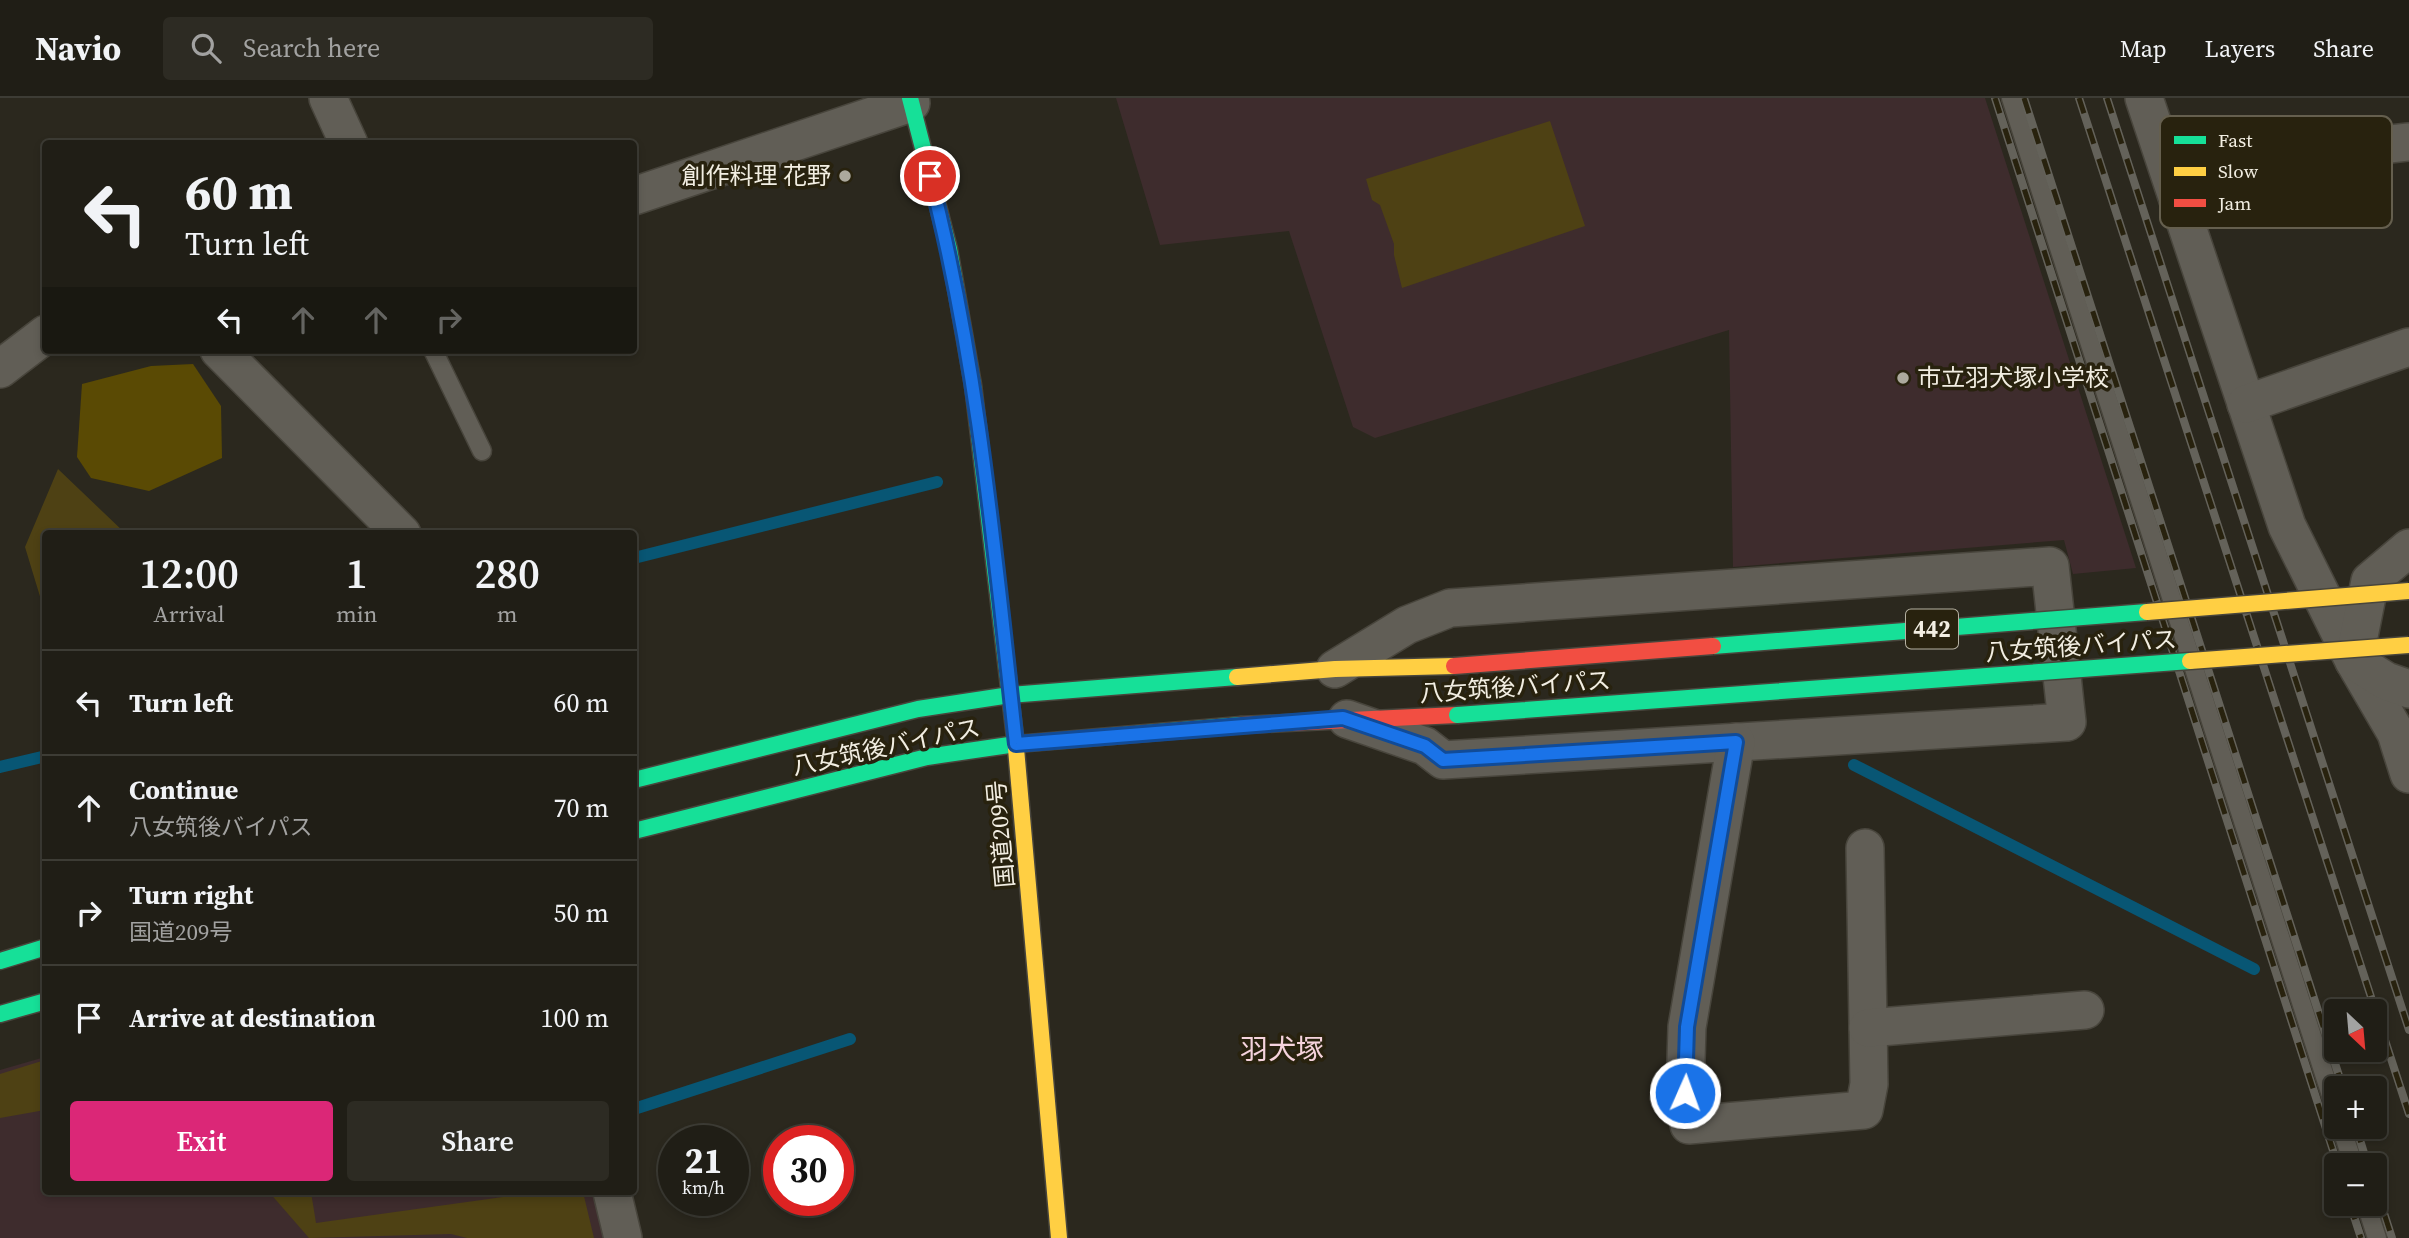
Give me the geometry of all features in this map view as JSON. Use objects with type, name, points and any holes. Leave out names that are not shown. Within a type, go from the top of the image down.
[{"type":"highway","name":"国道209号","points":[[911,100],[949,249],[973,385],[1016,744],[1059,1238]]},
{"type":"highway","name":"八女筑後バイパス","points":[[637,779],[918,709],[1010,695],[1335,670],[1454,666],[2409,591]]},
{"type":"highway","name":"八女筑後バイパス","points":[[637,830],[927,757],[1016,744],[1343,718],[1457,715],[2409,645]]},
{"type":"highway","points":[[0,961],[42,948]]},
{"type":"highway","points":[[0,1014],[42,1001]]},
{"type":"street","points":[[328,98],[347,140]]},
{"type":"street","points":[[2144,98],[2160,145]]},
{"type":"street","points":[[637,195],[911,100]]},
{"type":"street","points":[[2188,228],[2287,526],[2354,661],[2396,733],[2409,774]]},
{"type":"street","points":[[0,369],[42,337]]},
{"type":"street","points":[[2246,404],[2409,347]]},
{"type":"street","points":[[223,354],[398,530]]},
{"type":"street","points":[[2354,661],[2370,581],[2409,548]]},
{"type":"street","points":[[1335,670],[1407,625],[1451,608],[2050,566],[2067,722],[1443,760],[1425,746],[1343,718]]},
{"type":"street","points":[[2354,661],[2386,681],[2409,689]]},
{"type":"street","points":[[1736,742],[1687,1027],[1685,1093],[1689,1125],[1864,1110],[1868,1084],[1865,848]]},
{"type":"street","points":[[1868,1028],[2085,1010]]},
{"type":"street","points":[[613,1195],[622,1238]]},
{"type":"lane","points":[[2011,98],[2325,1076]]},
{"type":"lane","points":[[435,354],[482,451]]},
{"type":"lane","points":[[2370,1216],[2377,1238]]},
{"type":"shaded area","name":"市立羽犬塚小学校","points":[[1116,98],[1985,98],[2136,568],[2073,574],[2064,540],[1733,567],[1729,330],[1375,438],[1353,427],[1289,231],[1160,245]]},
{"type":"shaded area","points":[[1550,121],[1585,226],[1402,288],[1394,244],[1380,205],[1372,200],[1366,179]]},
{"type":"shaded area","points":[[193,364],[221,406],[222,458],[149,491],[91,478],[77,457],[82,384],[151,366]]},
{"type":"shaded area","points":[[58,469],[122,530],[42,530],[42,603],[25,547]]},
{"type":"shaded area","points":[[42,1058],[42,1195],[597,1195],[606,1238],[0,1238],[0,1070]]},
{"type":"shaded area","points":[[42,1061],[42,1111],[0,1118],[0,1074]]},
{"type":"shaded area","points":[[272,1195],[311,1195],[316,1223],[517,1195],[584,1195],[594,1238],[467,1238],[451,1234],[309,1238]]},
{"type":"waterway","points":[[637,557],[937,482]]},
{"type":"waterway","points":[[0,767],[42,757]]},
{"type":"waterway","points":[[1854,765],[2254,969]]},
{"type":"waterway","points":[[637,1108],[850,1039]]},
{"type":"railway","points":[[1995,98],[2334,1153]]},
{"type":"railway","points":[[2024,98],[2339,1076]]},
{"type":"railway","points":[[2079,98],[2409,1114]]},
{"type":"railway","points":[[2107,98],[2409,1030]]},
{"type":"railway","points":[[2360,1139],[2364,1153]]},
{"type":"railway","points":[[2354,1216],[2361,1238]]},
{"type":"railway","points":[[2385,1216],[2392,1238]]},
{"type":"traffic: fast","points":[[910,98],[949,249],[973,385],[1015,737]]},
{"type":"traffic: fast","points":[[1713,646],[2147,612]]},
{"type":"traffic: fast","points":[[1457,715],[2190,661]]},
{"type":"traffic: fast","points":[[637,779],[918,709],[1010,695],[1237,677]]},
{"type":"traffic: fast","points":[[637,830],[927,757],[1016,744],[1241,725]]},
{"type":"traffic: fast","points":[[0,961],[42,948]]},
{"type":"traffic: fast","points":[[0,1014],[42,1002]]},
{"type":"traffic: slow","points":[[2147,612],[2409,591]]},
{"type":"traffic: slow","points":[[2190,661],[2409,645]]},
{"type":"traffic: slow","points":[[1237,677],[1335,669],[1454,666]]},
{"type":"traffic: slow","points":[[1015,737],[1059,1238]]},
{"type":"traffic: jam","points":[[1454,666],[1713,646]]},
{"type":"traffic: jam","points":[[1241,725],[1457,715]]},
{"type":"place","name":"創作料理 花野","points":[[845,176]]},
{"type":"place","name":"市立羽犬塚小学校","points":[[1903,378]]},
{"type":"district","name":"羽犬塚","points":[[1282,1049]]},
{"type":"route","points":[[930,176],[949,249],[973,385],[1002,608],[1016,744],[1343,718],[1425,746],[1443,760],[1736,742],[1687,1027],[1685,1093]]}]
